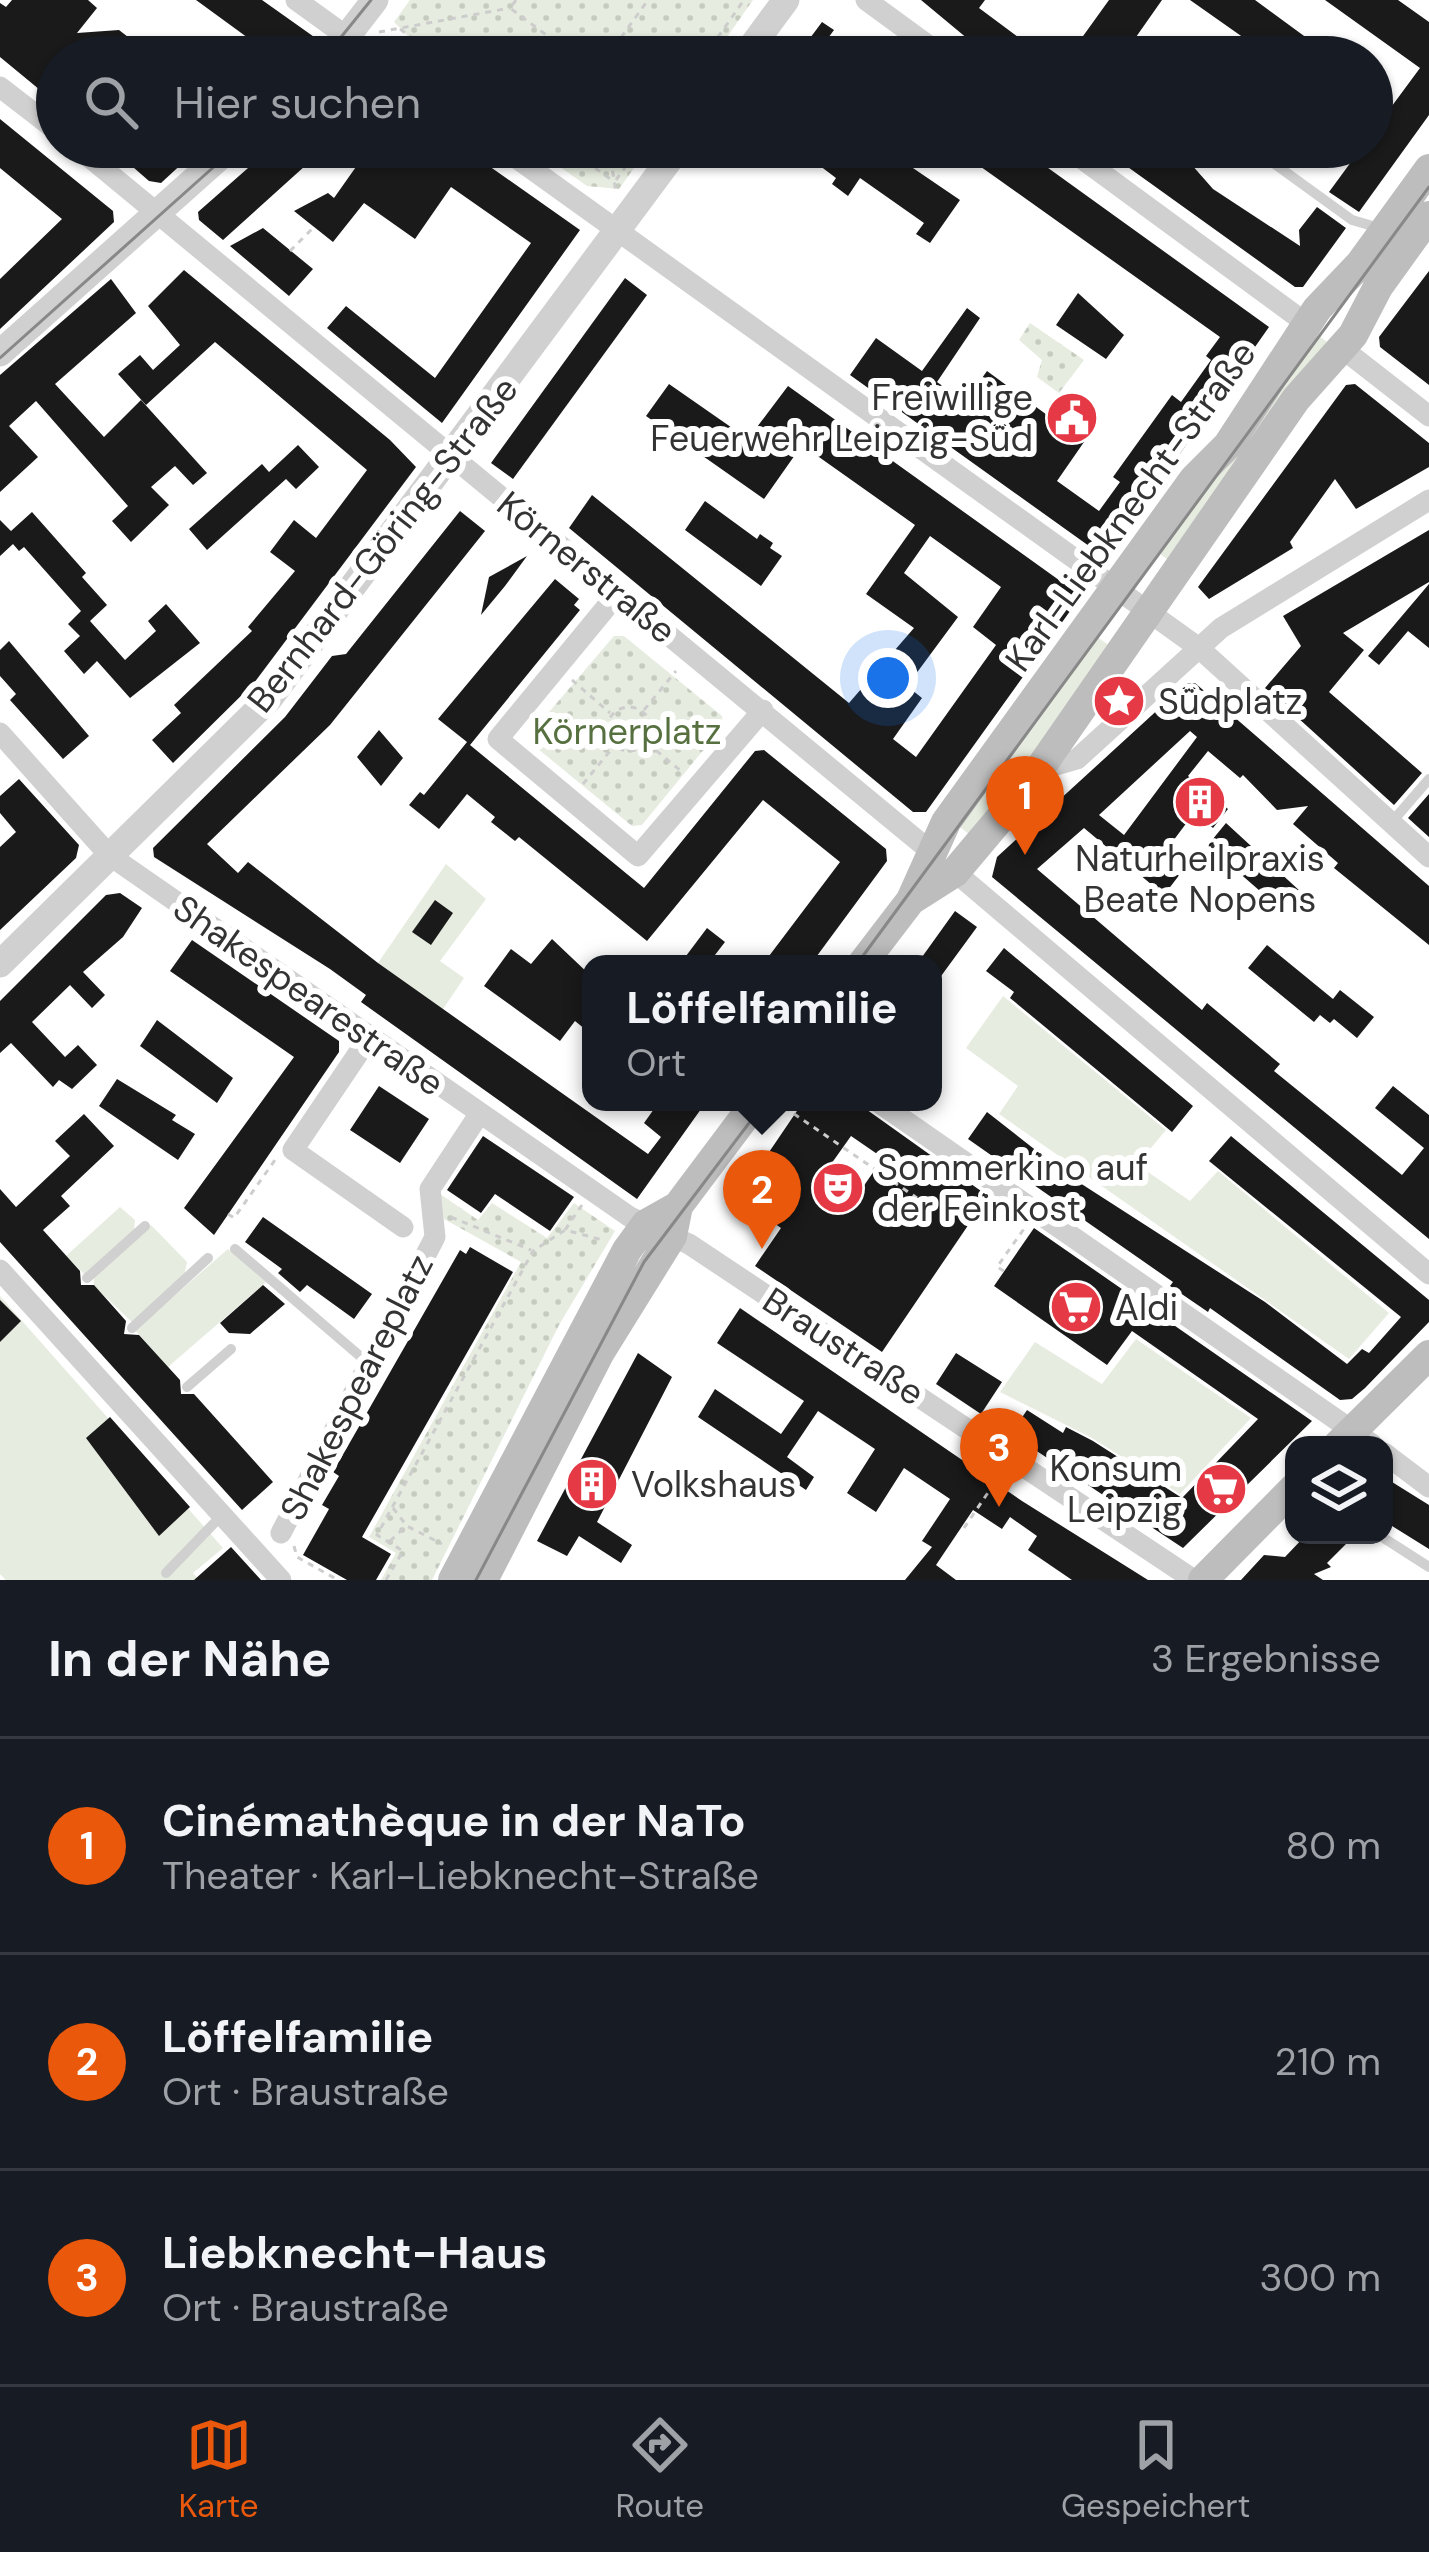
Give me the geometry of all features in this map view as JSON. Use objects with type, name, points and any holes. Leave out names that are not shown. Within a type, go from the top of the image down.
[{"type":"main road","name":"Karl-Liebknecht-Straße","points":[[869,955],[911,900],[929,850],[1115,587],[1193,479],[1228,446],[1276,380],[1307,324],[1429,169]]},
{"type":"main road","name":"Karl-Liebknecht-Straße","points":[[911,900],[958,874],[1039,770],[1295,399],[1343,350],[1378,286],[1429,216]]},
{"type":"main road","points":[[453,1580],[578,1337],[666,1222],[764,1111]]},
{"type":"main road","points":[[483,1580],[666,1222]]},
{"type":"main road","points":[[1358,1436],[1429,1355]]},
{"type":"main road","points":[[1203,1580],[1285,1497]]},
{"type":"street","points":[[296,0],[329,36]]},
{"type":"street","points":[[347,36],[375,0]]},
{"type":"street","points":[[759,36],[786,0]]},
{"type":"street","points":[[866,0],[915,36]]},
{"type":"street","points":[[0,87],[36,115]]},
{"type":"street","name":"Körnerstraße","points":[[104,168],[929,850]]},
{"type":"street","points":[[0,353],[208,168]]},
{"type":"street","points":[[530,168],[1022,509],[1115,587],[1199,648],[1429,857]]},
{"type":"street","name":"Bernhard-Göring-Straße","points":[[0,964],[269,699],[664,168]]},
{"type":"street","points":[[1095,168],[1307,324]]},
{"type":"street","points":[[1343,350],[1429,416]]},
{"type":"street","name":"Karl-Liebknecht-Straße","points":[[1039,770],[1077,759],[1221,628],[1429,500]]},
{"type":"street","points":[[618,593],[498,739],[638,856],[763,710]]},
{"type":"street","name":"Shakespearestraße","points":[[0,733],[109,855],[593,1190],[666,1222]]},
{"type":"street","points":[[958,874],[1429,1274]]},
{"type":"street","points":[[292,1150],[370,1036]]},
{"type":"street","points":[[891,1111],[1349,1436]]},
{"type":"street","name":"Shakespeareplatz","points":[[284,1527],[435,1237],[430,1208],[436,1177],[480,1113]]},
{"type":"street","name":"Shakespeareplatz","points":[[292,1150],[403,1227]]},
{"type":"street","name":"Braustraße","points":[[666,1222],[1194,1580]]},
{"type":"street","points":[[0,1270],[50,1312],[94,1360],[149,1421],[221,1515],[281,1580]]},
{"type":"street","points":[[1393,1460],[1429,1487]]},
{"type":"lane","points":[[1280,168],[1352,220],[1384,230]]},
{"type":"lane","points":[[1391,823],[1429,779]]},
{"type":"lane","points":[[87,1278],[145,1226]]},
{"type":"lane","points":[[235,1249],[368,1364]]},
{"type":"lane","points":[[132,1328],[208,1258]]},
{"type":"lane","points":[[187,1387],[231,1349]]},
{"type":"lane","points":[[166,1573],[221,1515]]},
{"type":"lane","points":[[1393,1544],[1429,1567]]},
{"type":"path","points":[[410,36],[399,28],[509,8],[516,0]]},
{"type":"path","points":[[622,36],[648,0]]},
{"type":"path","points":[[719,36],[744,0]]},
{"type":"path","points":[[509,8],[547,36]]},
{"type":"path","points":[[595,168],[615,182]]},
{"type":"path","points":[[613,168],[615,182]]},
{"type":"path","points":[[615,182],[625,168]]},
{"type":"path","points":[[290,250],[314,227]]},
{"type":"path","points":[[643,711],[692,652]]},
{"type":"path","points":[[556,667],[612,714]]},
{"type":"path","points":[[623,707],[643,711],[651,730],[647,742],[632,751],[614,746],[606,734],[612,714],[623,707]]},
{"type":"path","points":[[647,742],[696,784]]},
{"type":"path","points":[[570,799],[614,746]]},
{"type":"path","points":[[781,1111],[917,1198]]},
{"type":"path","points":[[228,1214],[234,1219],[274,1160],[292,1150]]},
{"type":"path","points":[[250,1183],[256,1187]]},
{"type":"path","points":[[386,1580],[404,1551],[376,1534],[533,1251],[566,1230],[593,1190]]},
{"type":"path","points":[[430,1208],[533,1251]]},
{"type":"path","points":[[1004,1271],[997,1268],[1036,1211]]},
{"type":"path","points":[[566,1230],[610,1242]]},
{"type":"path","points":[[964,1528],[1013,1458]]},
{"type":"path","points":[[392,1506],[407,1526],[443,1545]]},
{"type":"path","points":[[388,1542],[407,1526]]},
{"type":"path","points":[[284,1527],[297,1557],[338,1580]]},
{"type":"green space","points":[[410,0],[753,0],[728,36],[408,36],[394,22]]},
{"type":"green space","points":[[562,168],[634,168],[619,189],[587,186]]},
{"type":"green space","points":[[1030,323],[1084,360],[1059,393],[1037,377],[1042,360],[1019,340]]},
{"type":"green space","points":[[1318,335],[1331,345],[1172,563],[1159,553]]},
{"type":"green space","name":"Körnerplatz","points":[[614,636],[624,636],[722,716],[723,726],[642,825],[632,826],[532,744],[532,732]]},
{"type":"green space","points":[[1097,637],[1110,646],[1021,770],[1008,761]]},
{"type":"green space","points":[[1002,770],[1014,779],[971,836],[959,826]]},
{"type":"green space","points":[[446,864],[486,899],[440,961],[464,978],[441,1012],[378,963]]},
{"type":"green space","points":[[1003,996],[1166,1130],[1150,1149],[1148,1172],[1190,1201],[1218,1171],[1389,1313],[1349,1359],[999,1114],[1018,1086],[966,1048]]},
{"type":"green space","points":[[440,1194],[478,1220],[492,1203],[547,1238],[574,1203],[615,1231],[559,1325],[432,1580],[381,1580],[396,1553],[369,1537],[521,1262],[444,1219]]},
{"type":"green space","points":[[120,1207],[135,1220],[134,1231],[85,1275],[66,1256]]},
{"type":"green space","points":[[151,1225],[187,1262],[184,1277],[133,1323],[94,1286],[94,1277]]},
{"type":"green space","points":[[228,1249],[266,1282],[168,1367],[135,1330]]},
{"type":"green space","points":[[0,1296],[223,1548],[193,1573],[199,1580],[6,1580],[0,1574]]},
{"type":"green space","points":[[1136,1339],[1251,1418],[1180,1494],[1092,1438],[1000,1392],[1035,1342],[1102,1384]]},
{"type":"building","points":[[12,0],[88,0],[97,8],[77,33],[119,30],[127,36],[36,36],[36,87],[0,57],[0,3],[6,7]]},
{"type":"building","points":[[196,0],[262,0],[313,36],[246,36]]},
{"type":"building","points":[[921,0],[985,0],[979,8],[1017,36],[964,36]]},
{"type":"building","points":[[1109,0],[1162,0],[1137,36],[1083,36]]},
{"type":"building","points":[[1190,0],[1255,0],[1304,36],[1241,36]]},
{"type":"building","points":[[1325,0],[1398,0],[1429,22],[1429,115],[1393,165],[1393,105],[1420,68],[1393,49],[1393,36],[1375,36]]},
{"type":"building","points":[[822,22],[834,30],[830,36],[812,36]]},
{"type":"building","points":[[0,119],[36,148],[36,168],[60,168],[113,211],[114,222],[0,329],[0,279],[62,219],[0,168]]},
{"type":"building","points":[[134,168],[177,168],[161,183],[149,181]]},
{"type":"building","points":[[248,168],[303,168],[223,240],[199,220],[198,212]]},
{"type":"building","points":[[355,168],[492,168],[580,230],[442,423],[327,328],[346,306],[435,378],[531,243],[451,187],[415,239],[364,203],[333,242],[294,211],[328,193],[334,198]]},
{"type":"building","points":[[823,168],[913,168],[960,200],[930,243],[916,234],[924,223],[860,178],[848,196],[832,184],[836,178]]},
{"type":"building","points":[[983,168],[1048,168],[1269,327],[1111,552],[1103,556],[850,375],[876,338],[922,371],[967,308],[980,318],[937,382],[965,402],[987,371],[1084,442],[1057,481],[1099,511],[1120,482],[1113,477],[1172,395],[1181,402],[1211,360],[1206,356],[1220,337]]},
{"type":"building","points":[[1129,168],[1195,168],[1213,189],[1300,246],[1299,230],[1317,207],[1346,228],[1303,287],[1295,287]]},
{"type":"building","points":[[1347,168],[1391,168],[1359,212],[1329,192]]},
{"type":"building","points":[[263,228],[313,269],[289,296],[230,246]]},
{"type":"building","points":[[184,270],[390,440],[416,467],[254,683],[173,763],[152,740],[181,713],[174,705],[252,631],[248,627],[295,571],[270,552],[294,520],[316,538],[367,470],[215,342],[146,405],[118,374],[140,355],[153,370],[180,345],[148,306]]},
{"type":"building","points":[[1429,271],[1429,385],[1380,347],[1379,337]]},
{"type":"building","points":[[625,278],[647,295],[513,479],[491,463]]},
{"type":"building","points":[[111,279],[136,313],[55,384],[104,437],[141,400],[207,473],[193,485],[175,466],[151,487],[169,505],[131,542],[112,521],[128,506],[36,401],[9,426],[38,457],[0,492],[0,375]]},
{"type":"building","points":[[1078,293],[1124,335],[1106,359],[1056,325]]},
{"type":"building","points":[[669,384],[748,439],[788,386],[1077,593],[1078,600],[926,812],[913,812],[569,528],[592,495],[849,703],[914,628],[866,594],[915,525],[802,445],[764,499],[646,416]],"holes":[[[930,536],[1001,587],[973,627],[996,645],[916,757],[893,739],[922,698],[907,686],[958,617],[904,573]]]},
{"type":"building","points":[[1355,384],[1429,443],[1429,467],[1356,509],[1335,479],[1290,542],[1293,548],[1209,599],[1198,587],[1346,385]]},
{"type":"building","points":[[298,445],[319,467],[296,489],[286,479],[207,550],[189,529],[262,464],[269,472]]},
{"type":"building","points":[[705,501],[757,539],[760,534],[773,543],[770,548],[782,556],[761,586],[685,530]]},
{"type":"building","points":[[460,511],[485,531],[330,725],[207,844],[238,873],[248,862],[378,963],[648,1154],[661,1137],[644,1123],[653,1111],[700,1111],[637,1199],[361,1002],[366,995],[330,969],[154,857],[153,848],[285,717],[332,656],[346,654]]},
{"type":"building","points":[[32,512],[86,573],[82,577],[107,605],[90,621],[125,660],[156,631],[148,621],[166,604],[200,643],[130,698],[97,661],[84,674],[64,651],[80,636],[68,624],[81,611],[24,547],[19,551],[13,544],[0,556],[0,520],[11,531]]},
{"type":"building","points":[[1429,530],[1429,582],[1343,633],[1364,650],[1329,692],[1422,773],[1394,805],[1265,688],[1301,646],[1283,616]]},
{"type":"building","points":[[527,556],[505,586],[481,615],[489,577]]},
{"type":"building","points":[[555,579],[579,599],[574,605],[580,610],[470,745],[644,888],[755,751],[764,750],[886,849],[887,861],[818,955],[770,955],[840,862],[763,800],[647,941],[519,837],[515,841],[491,822],[495,817],[467,794],[439,829],[409,805],[420,792],[424,795],[467,742],[438,719]]},
{"type":"building","points":[[1429,584],[1429,648],[1408,631],[1379,665],[1368,656]]},
{"type":"building","points":[[9,641],[89,736],[63,759],[10,700],[16,694],[0,676],[0,650]]},
{"type":"building","points":[[1187,683],[1195,683],[1429,886],[1429,945],[1334,868],[1338,863],[1293,824],[1308,806],[1277,810],[1243,775],[1240,778],[1208,751],[1188,776],[1228,809],[1213,828],[1194,813],[1170,845],[1190,861],[1164,895],[1084,828],[1037,869],[1202,1010],[1207,1003],[1280,1064],[1274,1071],[1402,1175],[1424,1148],[1375,1108],[1393,1086],[1429,1115],[1429,1239],[992,877],[997,857]],"holes":[[[1190,731],[1197,737],[1124,835],[1099,815]]]},
{"type":"building","points":[[379,730],[403,758],[381,786],[357,757]]},
{"type":"building","points":[[19,779],[79,845],[76,858],[0,930],[0,847],[16,832],[0,813],[0,796]]},
{"type":"building","points":[[1429,794],[1429,837],[1408,818]]},
{"type":"building","points":[[1226,823],[1301,892],[1284,912],[1229,864],[1225,870],[1203,851]]},
{"type":"building","points":[[120,893],[142,908],[123,937],[83,972],[105,995],[92,1008],[70,985],[32,1022],[65,1057],[78,1045],[97,1065],[72,1089],[59,1080],[53,1087],[11,1043],[0,1053],[0,1001],[106,895]]},
{"type":"building","points":[[435,900],[453,913],[431,945],[412,932]]},
{"type":"building","points":[[955,911],[977,927],[942,975],[942,955],[923,955]]},
{"type":"building","points":[[707,928],[725,942],[715,955],[687,955]]},
{"type":"building","points":[[552,939],[582,967],[582,1027],[575,1021],[560,1041],[484,986],[511,949],[531,964]]},
{"type":"building","points":[[192,940],[339,1041],[339,1052],[214,1235],[184,1208],[294,1057],[170,971]]},
{"type":"building","points":[[1267,945],[1333,999],[1340,990],[1374,1017],[1357,1038],[1334,1019],[1330,1023],[1320,1015],[1314,1022],[1248,968]]},
{"type":"building","points":[[1004,948],[1193,1106],[1172,1132],[1010,998],[1014,992],[986,971]]},
{"type":"building","points":[[157,1020],[233,1078],[217,1103],[140,1046]]},
{"type":"building","points":[[117,1079],[176,1115],[172,1120],[195,1134],[178,1160],[99,1106]]},
{"type":"building","points":[[379,1086],[429,1119],[400,1163],[350,1130]]},
{"type":"building","points":[[797,1111],[869,1111],[988,1196],[882,1352],[755,1266],[781,1228],[738,1198]],"holes":[[[851,1136],[883,1158],[854,1200],[829,1182],[836,1172],[829,1167]]]},
{"type":"building","points":[[987,1112],[1066,1174],[1265,1302],[1347,1364],[1362,1349],[1369,1353],[1401,1317],[1209,1161],[1231,1136],[1429,1300],[1429,1322],[1365,1388],[1352,1399],[1340,1400],[1210,1308],[1208,1312],[1170,1286],[1173,1282],[968,1139]]},
{"type":"building","points":[[84,1114],[114,1146],[61,1196],[70,1206],[43,1230],[80,1271],[81,1285],[94,1285],[126,1321],[124,1334],[139,1335],[180,1380],[181,1394],[194,1394],[273,1482],[242,1510],[0,1242],[0,1189],[16,1207],[70,1156],[55,1141]]},
{"type":"building","points":[[483,1136],[574,1197],[550,1231],[495,1194],[481,1213],[447,1190]]},
{"type":"building","points":[[263,1217],[372,1294],[354,1319],[307,1285],[300,1292],[278,1273],[282,1269],[245,1242]]},
{"type":"building","points":[[1034,1228],[1312,1421],[1297,1436],[1285,1436],[1285,1448],[1183,1548],[1011,1434],[1027,1410],[1063,1433],[1066,1427],[1093,1441],[1182,1498],[1258,1419],[1132,1331],[1107,1365],[994,1286]]},
{"type":"building","points":[[470,1247],[513,1272],[362,1537],[391,1554],[376,1580],[347,1580],[303,1555],[329,1509],[322,1505],[339,1476],[333,1472],[460,1250],[466,1254]]},
{"type":"building","points":[[263,1285],[285,1304],[250,1334],[229,1333],[220,1323]]},
{"type":"building","points":[[0,1300],[21,1321],[0,1342]]},
{"type":"building","points":[[740,1308],[1022,1501],[1148,1580],[1072,1580],[1028,1550],[1037,1536],[1010,1517],[1002,1529],[973,1510],[936,1565],[956,1580],[905,1580],[932,1547],[922,1541],[950,1499],[904,1468],[876,1512],[847,1493],[875,1449],[818,1411],[787,1457],[814,1477],[806,1490],[698,1417],[715,1389],[781,1434],[804,1401],[717,1343]]},
{"type":"building","points":[[638,1353],[672,1377],[597,1522],[632,1545],[621,1563],[579,1536],[567,1556],[537,1541]]},
{"type":"building","points":[[956,1353],[1002,1382],[981,1414],[936,1384]]},
{"type":"building","points":[[110,1417],[190,1507],[159,1536],[86,1438]]},
{"type":"building","points":[[1393,1483],[1429,1505],[1429,1549],[1393,1527]]},
{"type":"building","points":[[1297,1544],[1346,1544],[1327,1563],[1331,1567],[1314,1574],[1323,1580],[1241,1580],[1264,1555],[1285,1557]]},
{"type":"building","points":[[231,1547],[261,1580],[194,1580]]},
{"type":"tram line","points":[[342,36],[371,0]]},
{"type":"tram line","points":[[0,358],[213,168]]},
{"type":"tram line","points":[[864,955],[1429,187]]},
{"type":"tram line","points":[[476,1580],[644,1262],[758,1111]]},
{"type":"place","name":"Freiwillige Feuerwehr Leipzig-Süd","points":[[1072,418]]},
{"type":"place","name":"Südplatz","points":[[1119,701]]},
{"type":"place","name":"Naturheilpraxis Beate Nopens","points":[[1200,802]]},
{"type":"place","name":"Cinémathèque in der NaTo","points":[[1025,855]]},
{"type":"place","name":"Sommerkino auf der Feinkost","points":[[838,1188]]},
{"type":"place","name":"Löffelfamilie","points":[[762,1249]]},
{"type":"place","name":"Aldi","points":[[1076,1307]]},
{"type":"place","name":"Volkshaus","points":[[592,1484]]},
{"type":"place","name":"Konsum Leipzig","points":[[1221,1489]]},
{"type":"place","name":"Liebknecht-Haus","points":[[999,1507]]}]
